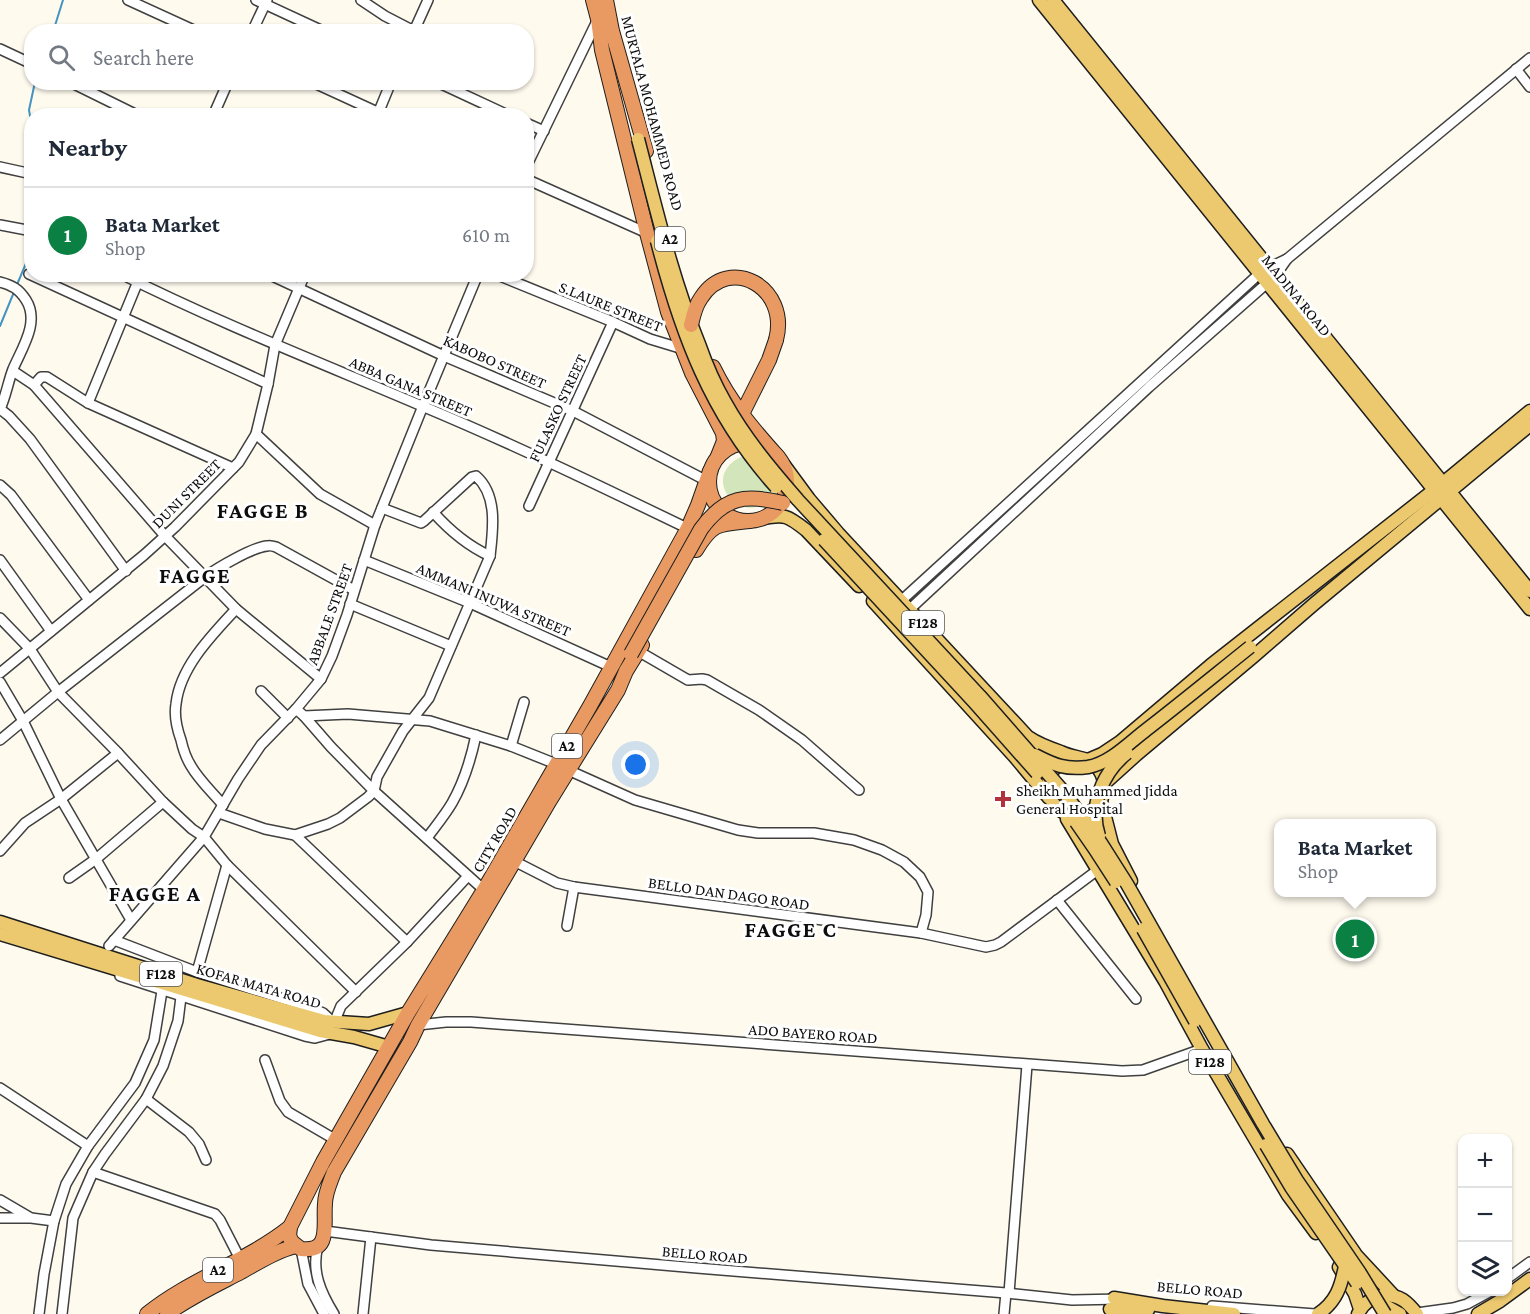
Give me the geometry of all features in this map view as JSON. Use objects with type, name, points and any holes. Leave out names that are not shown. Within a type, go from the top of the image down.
[{"type":"highway","name":"MURTALA MOHAMMED ROAD","points":[[593,0],[602,50],[668,312],[692,373],[723,433],[723,452]]},
{"type":"highway","name":"MURTALA MOHAMMED ROAD","points":[[606,0],[612,31],[694,320],[714,369],[729,397],[781,461]]},
{"type":"highway","points":[[691,325],[700,299],[706,292],[718,282],[732,278],[763,288],[772,300],[778,315],[778,332],[769,360],[723,452]]},
{"type":"highway","points":[[635,652],[704,536],[718,525],[757,520],[777,510],[785,496],[788,481],[781,461],[770,449],[748,442],[737,444],[723,452]]},
{"type":"highway","name":"A2","points":[[709,476],[723,452]]},
{"type":"highway","points":[[709,476],[711,495],[726,514],[738,520],[757,520]]},
{"type":"highway","name":"CITY ROAD","points":[[325,1229],[327,1189],[334,1172],[514,861],[611,667],[688,528],[709,476]]},
{"type":"highway","points":[[635,652],[708,519],[737,500],[754,497],[788,504]]},
{"type":"highway","name":"CITY ROAD","points":[[292,1222],[408,1013],[562,767],[618,690],[626,671],[627,662],[635,652]]},
{"type":"highway","points":[[298,1248],[290,1236],[292,1222],[300,1215],[312,1214],[322,1222],[325,1229]]},
{"type":"highway","name":"A2","points":[[147,1314],[176,1294],[274,1238],[292,1222]]},
{"type":"highway","name":"A2","points":[[167,1314],[269,1256],[285,1249],[310,1250],[318,1246],[323,1240],[325,1229]]},
{"type":"main road","name":"MADINA ROAD","points":[[1040,0],[1082,44],[1442,490],[1530,591]]},
{"type":"main road","name":"MADINA ROAD","points":[[1053,0],[1082,44]]},
{"type":"main road","points":[[631,98],[634,140],[684,333],[717,405],[736,437],[788,504],[981,710],[1057,796],[1120,888],[1285,1177],[1375,1314]]},
{"type":"main road","points":[[616,104],[634,140],[691,325],[709,371],[743,432],[770,468],[980,696],[1063,791],[1101,843],[1127,884],[1287,1163],[1385,1314]]},
{"type":"main road","points":[[1083,759],[1100,771],[1105,783],[1284,631],[1530,411]]},
{"type":"main road","points":[[1052,802],[1048,792],[1048,781],[1052,771],[1059,764],[1069,759],[1083,759],[1102,754],[1120,742],[1272,618],[1530,425]]},
{"type":"main road","name":"F128","points":[[781,461],[809,499],[1028,737],[1041,745],[1083,759]]},
{"type":"main road","name":"MADINA ROAD","points":[[1442,490],[1530,609]]},
{"type":"main road","name":"F128","points":[[757,520],[780,515],[787,516],[806,530],[1015,757],[1063,813],[1165,981],[1202,1049],[1288,1195],[1347,1279],[1355,1294],[1359,1312]]},
{"type":"main road","points":[[1101,843],[1097,830],[1096,802],[1109,772],[1122,757],[1252,649],[1272,618]]},
{"type":"main road","points":[[1029,752],[1062,768],[1089,767],[1102,762],[1252,649],[1266,639],[1284,631]]},
{"type":"main road","name":"F128","points":[[1105,783],[1101,801],[1108,831],[1121,862],[1282,1146],[1356,1255],[1394,1296],[1403,1300],[1417,1314]]},
{"type":"main road","points":[[1063,813],[1080,815],[1095,808],[1101,801]]},
{"type":"main road","name":"KOFAR MATA ROAD","points":[[0,922],[389,1047]]},
{"type":"main road","name":"KOFAR MATA ROAD","points":[[0,937],[327,1027],[369,1024],[408,1013]]},
{"type":"main road","points":[[1316,1314],[1332,1303],[1338,1294],[1345,1266]]},
{"type":"main road","points":[[1512,1287],[1530,1274]]},
{"type":"main road","points":[[1478,1314],[1530,1279]]},
{"type":"main road","points":[[1359,1312],[1362,1306],[1377,1296],[1394,1296]]},
{"type":"main road","points":[[1468,1314],[1481,1309],[1500,1296]]},
{"type":"main road","points":[[1377,1301],[1400,1314]]},
{"type":"main road","points":[[1112,1304],[1234,1314]]},
{"type":"main road","points":[[1163,1309],[1192,1314]]},
{"type":"street","points":[[128,0],[180,24]]},
{"type":"street","points":[[361,0],[400,24]]},
{"type":"street","points":[[418,24],[428,0]]},
{"type":"street","points":[[255,24],[262,1],[309,24]]},
{"type":"street","points":[[534,151],[598,19]]},
{"type":"street","points":[[0,49],[24,60]]},
{"type":"street","points":[[906,604],[1267,275],[1530,58]]},
{"type":"street","points":[[1516,69],[1530,87]]},
{"type":"street","points":[[86,90],[123,108]]},
{"type":"street","points":[[217,108],[224,90]]},
{"type":"street","points":[[329,90],[367,108]]},
{"type":"street","points":[[382,108],[388,90]]},
{"type":"street","points":[[454,90],[493,108]]},
{"type":"street","points":[[534,127],[544,131]]},
{"type":"street","points":[[0,166],[24,172]]},
{"type":"street","points":[[534,183],[647,233]]},
{"type":"street","points":[[0,225],[24,229]]},
{"type":"street","points":[[46,282],[268,384]]},
{"type":"street","points":[[88,403],[138,282]]},
{"type":"street","name":"ABBA GANA STREET","points":[[145,282],[275,345],[423,406],[549,462],[704,536]]},
{"type":"street","name":"KABOBO STREET","points":[[286,282],[444,356],[573,411],[709,476]]},
{"type":"street","name":"DUNI STREET","points":[[0,673],[126,571],[165,536],[239,462],[256,434],[275,345],[302,282]]},
{"type":"street","name":"ABBALE STREET","points":[[197,972],[111,943],[204,837],[238,778],[261,745],[288,718],[321,679],[332,656],[375,525],[475,282]]},
{"type":"street","name":"S.LAURE STREET","points":[[515,282],[650,339],[683,349]]},
{"type":"street","points":[[5,283],[21,292],[30,306],[31,318],[28,335],[0,409],[30,439],[126,571]]},
{"type":"street","name":"FULASKO STREET","points":[[529,506],[613,322]]},
{"type":"street","points":[[13,371],[34,385],[165,536],[236,609],[321,679]]},
{"type":"street","points":[[34,385],[40,377],[47,377],[88,403],[233,468]]},
{"type":"street","points":[[256,434],[320,495],[375,525]]},
{"type":"street","points":[[236,609],[192,660],[182,683],[176,704],[177,726],[184,753],[221,809],[265,829],[295,835],[328,824],[340,818],[374,791],[377,777],[403,731],[429,698],[490,556],[492,502],[476,476],[472,477],[424,521],[418,523],[382,508]]},
{"type":"street","points":[[0,485],[11,495],[88,600]]},
{"type":"street","points":[[433,512],[464,542],[490,556]]},
{"type":"street","points":[[0,740],[205,577],[260,547],[268,545],[276,547],[354,590]]},
{"type":"street","points":[[0,560],[51,631]]},
{"type":"street","name":"AMMANI INUWA STREET","points":[[364,560],[470,603],[611,667]]},
{"type":"street","points":[[350,604],[451,646]]},
{"type":"street","points":[[0,618],[30,649],[58,692],[163,802],[204,837],[227,865],[356,992]]},
{"type":"street","points":[[635,652],[688,680],[706,680],[759,710],[802,741],[859,790]]},
{"type":"street","points":[[0,682],[23,721],[61,798],[131,920]]},
{"type":"street","points":[[261,691],[288,718]]},
{"type":"street","points":[[511,747],[524,702]]},
{"type":"street","points":[[296,709],[374,791],[484,890]]},
{"type":"street","points":[[304,716],[348,714],[430,721],[511,747],[562,767],[634,800],[738,830],[758,833],[814,833],[854,840],[882,850],[904,862],[920,877],[928,892],[926,915],[921,933]]},
{"type":"street","points":[[427,838],[456,795],[469,765],[476,735]]},
{"type":"street","points":[[0,851],[26,823],[118,753]]},
{"type":"street","points":[[69,878],[96,859],[163,802]]},
{"type":"street","points":[[295,835],[407,942]]},
{"type":"street","name":"BELLO DAN DAGO ROAD","points":[[514,861],[557,883],[574,887],[921,933],[986,946],[995,945],[1099,869]]},
{"type":"street","points":[[227,865],[197,972],[309,1007],[323,1013],[327,1027]]},
{"type":"street","points":[[0,937],[162,991],[315,1038],[327,1027],[340,1006],[407,942],[468,876]]},
{"type":"street","points":[[567,926],[574,887]]},
{"type":"street","points":[[1057,900],[1136,999]]},
{"type":"street","points":[[39,1314],[54,1221],[66,1184],[88,1146],[135,1083],[153,1040],[162,991]]},
{"type":"street","points":[[62,1314],[73,1218],[93,1172],[146,1099],[163,1066],[178,1021],[181,997]]},
{"type":"street","name":"ADO BAYERO ROAD","points":[[418,1025],[471,1022],[1122,1071],[1143,1070],[1202,1049]]},
{"type":"street","points":[[265,1060],[280,1101],[288,1112],[336,1140]]},
{"type":"street","points":[[1004,1314],[1008,1293],[1027,1065]]},
{"type":"street","points":[[0,1088],[88,1146]]},
{"type":"street","points":[[146,1099],[189,1132],[199,1144],[206,1160]]},
{"type":"street","points":[[93,1172],[215,1214],[240,1258]]},
{"type":"street","points":[[0,1200],[31,1218]]},
{"type":"street","points":[[0,1218],[54,1221]]},
{"type":"street","name":"BELLO ROAD","points":[[325,1229],[431,1245],[1008,1293],[1112,1304],[1150,1300],[1316,1314]]},
{"type":"street","points":[[363,1314],[370,1237]]},
{"type":"street","points":[[318,1246],[317,1280],[334,1314]]},
{"type":"street","points":[[298,1248],[313,1295],[324,1314]]},
{"type":"street","points":[[1512,1275],[1530,1262]]},
{"type":"street","points":[[1487,1314],[1530,1285]]},
{"type":"street","points":[[1417,1314],[1453,1308],[1482,1296]]},
{"type":"street","name":"BELLO ROAD","points":[[1112,1304],[1139,1314]]},
{"type":"green space","points":[[743,456],[775,486],[765,501],[754,507],[742,506],[732,500],[725,490],[723,478],[729,466]]},
{"type":"waterway","points":[[56,24],[63,0]]},
{"type":"waterway","points":[[29,108],[33,90]]},
{"type":"waterway","points":[[16,287],[24,268]]},
{"type":"waterway","points":[[0,326],[14,292]]},
{"type":"place","name":"Sheikh Muhammed Jidda General Hospital","points":[[1003,799]]},
{"type":"place","name":"Bata Market","points":[[1355,939]]},
{"type":"district","name":"FAGGE B","points":[[263,510]]},
{"type":"district","name":"FAGGE","points":[[195,575]]},
{"type":"district","name":"FAGGE A","points":[[155,893]]},
{"type":"district","name":"FAGGE C","points":[[791,929]]}]
